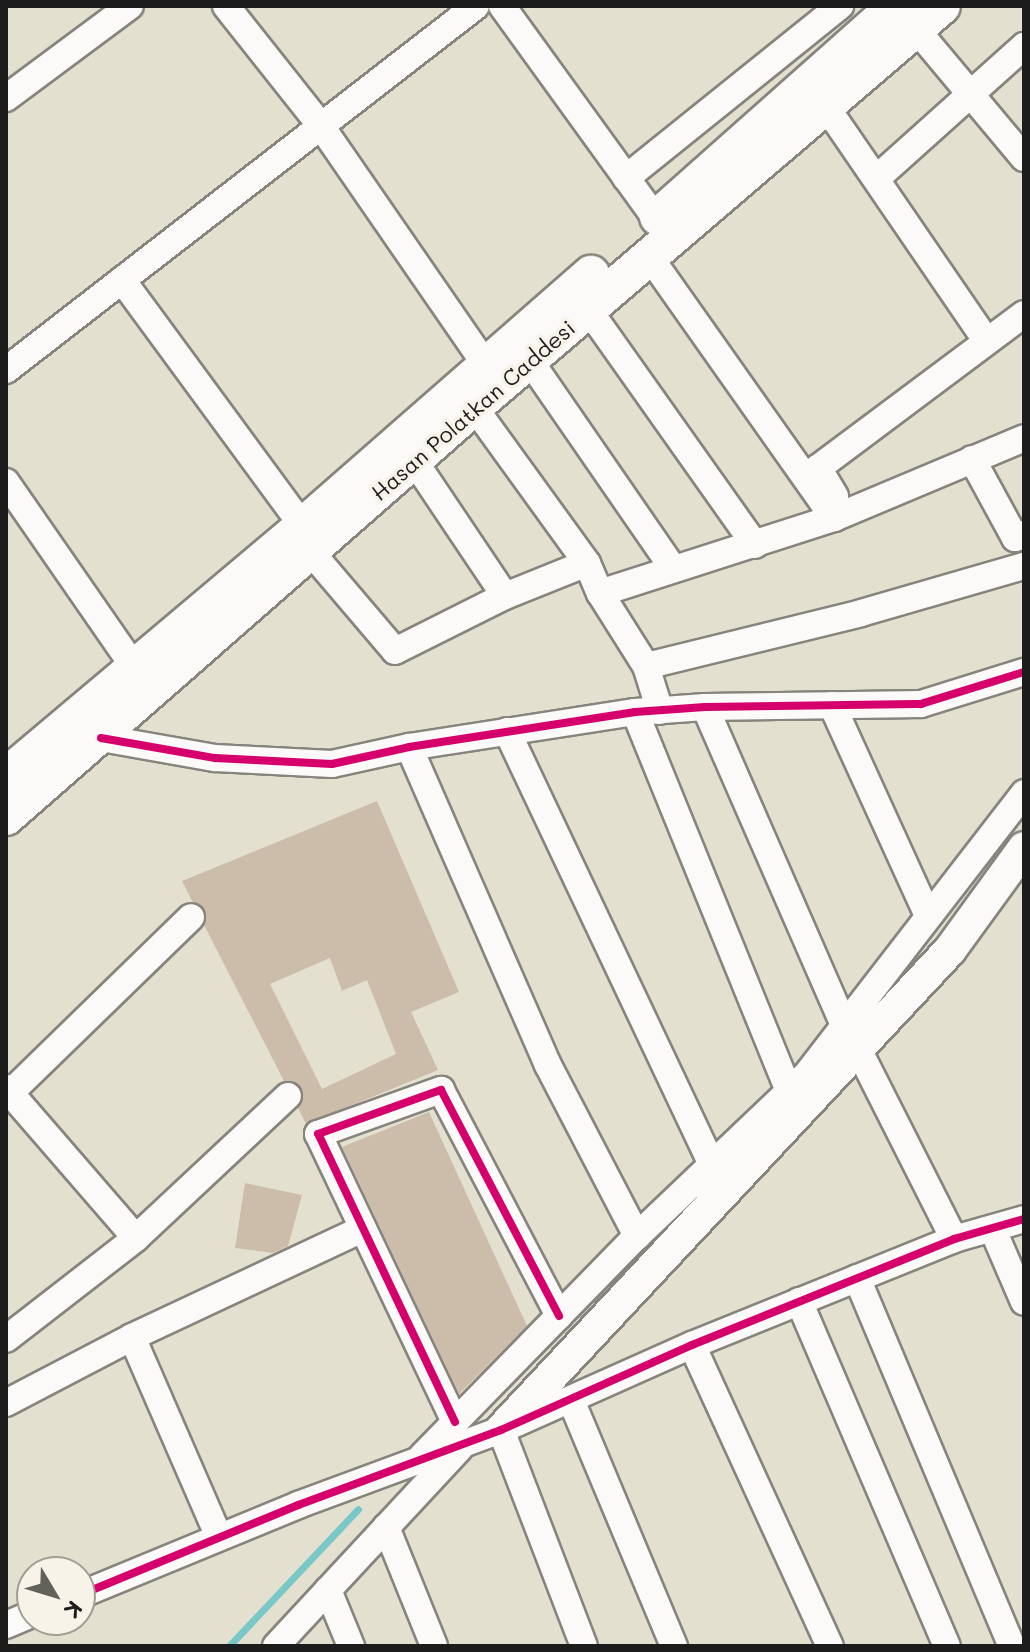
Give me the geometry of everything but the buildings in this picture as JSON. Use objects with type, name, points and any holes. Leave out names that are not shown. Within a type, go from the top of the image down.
[{"type":"main road","name":"Hasan Polatkan Caddesi","points":[[6,776],[135,668],[307,538],[415,462],[474,407],[825,105],[918,14]]},
{"type":"main road","name":"Hasan Polatkan Caddesi","points":[[6,817],[101,738],[485,364],[656,219],[918,14]]},
{"type":"street","points":[[6,98],[130,6]]},
{"type":"street","points":[[226,6],[321,126],[485,364]]},
{"type":"street","points":[[6,370],[476,6]]},
{"type":"street","points":[[502,6],[656,219]]},
{"type":"street","points":[[626,178],[840,6]]},
{"type":"street","points":[[918,14],[971,92],[1024,158]]},
{"type":"street","points":[[877,178],[1024,46]]},
{"type":"street","points":[[825,105],[986,340]]},
{"type":"street","points":[[649,256],[840,515]]},
{"type":"street","points":[[122,280],[307,538],[395,651],[505,596],[587,563]]},
{"type":"street","points":[[588,309],[755,545]]},
{"type":"street","points":[[840,515],[818,468],[1024,314]]},
{"type":"street","points":[[530,361],[673,568]]},
{"type":"street","points":[[474,407],[587,563],[600,593],[646,666],[648,711],[789,1091]]},
{"type":"street","points":[[600,593],[840,515],[1024,438]]},
{"type":"street","points":[[972,459],[1021,542]]},
{"type":"street","points":[[415,462],[505,596]]},
{"type":"street","points":[[6,482],[135,668]]},
{"type":"street","points":[[646,666],[861,613],[1024,566]]},
{"type":"street","points":[[101,738],[215,758],[332,764],[409,747],[648,711],[705,707],[921,704],[1024,672]]},
{"type":"street","points":[[832,705],[928,916]]},
{"type":"street","points":[[705,707],[851,1038],[954,1239]]},
{"type":"street","points":[[507,731],[712,1164]]},
{"type":"street","points":[[409,747],[548,1065],[637,1236]]},
{"type":"street","points":[[501,1430],[851,1038],[928,916],[1024,793]]},
{"type":"street","points":[[276,1646],[386,1527],[459,1433],[559,1316],[637,1236],[789,1091],[950,950],[1024,848]]},
{"type":"street","points":[[136,1238],[8,1092],[191,917]]},
{"type":"street","points":[[459,1433],[318,1134],[441,1090],[559,1316]]},
{"type":"street","points":[[6,1339],[136,1238],[288,1096]]},
{"type":"street","points":[[96,1588],[417,1461],[459,1433],[501,1430],[799,1301],[954,1239],[1024,1219]]},
{"type":"street","points":[[6,1403],[132,1337],[363,1229]]},
{"type":"street","points":[[993,1230],[1024,1302]]},
{"type":"street","points":[[857,1278],[1012,1646]]},
{"type":"street","points":[[799,1301],[947,1646]]},
{"type":"street","points":[[132,1337],[219,1537]]},
{"type":"street","points":[[692,1345],[830,1646]]},
{"type":"street","points":[[571,1400],[674,1646]]},
{"type":"street","points":[[501,1430],[584,1646]]},
{"type":"street","points":[[386,1527],[434,1646]]},
{"type":"street","points":[[328,1590],[351,1646]]},
{"type":"waterway","points":[[229,1646],[358,1509]]},
{"type":"cycle path","points":[[101,738],[215,758],[332,764],[409,747],[635,712],[705,707],[921,704],[1024,672]]},
{"type":"cycle path","points":[[455,1422],[318,1134],[441,1090],[559,1316]]},
{"type":"cycle path","points":[[96,1588],[298,1505],[501,1430],[692,1345],[954,1239],[1024,1219]]}]
